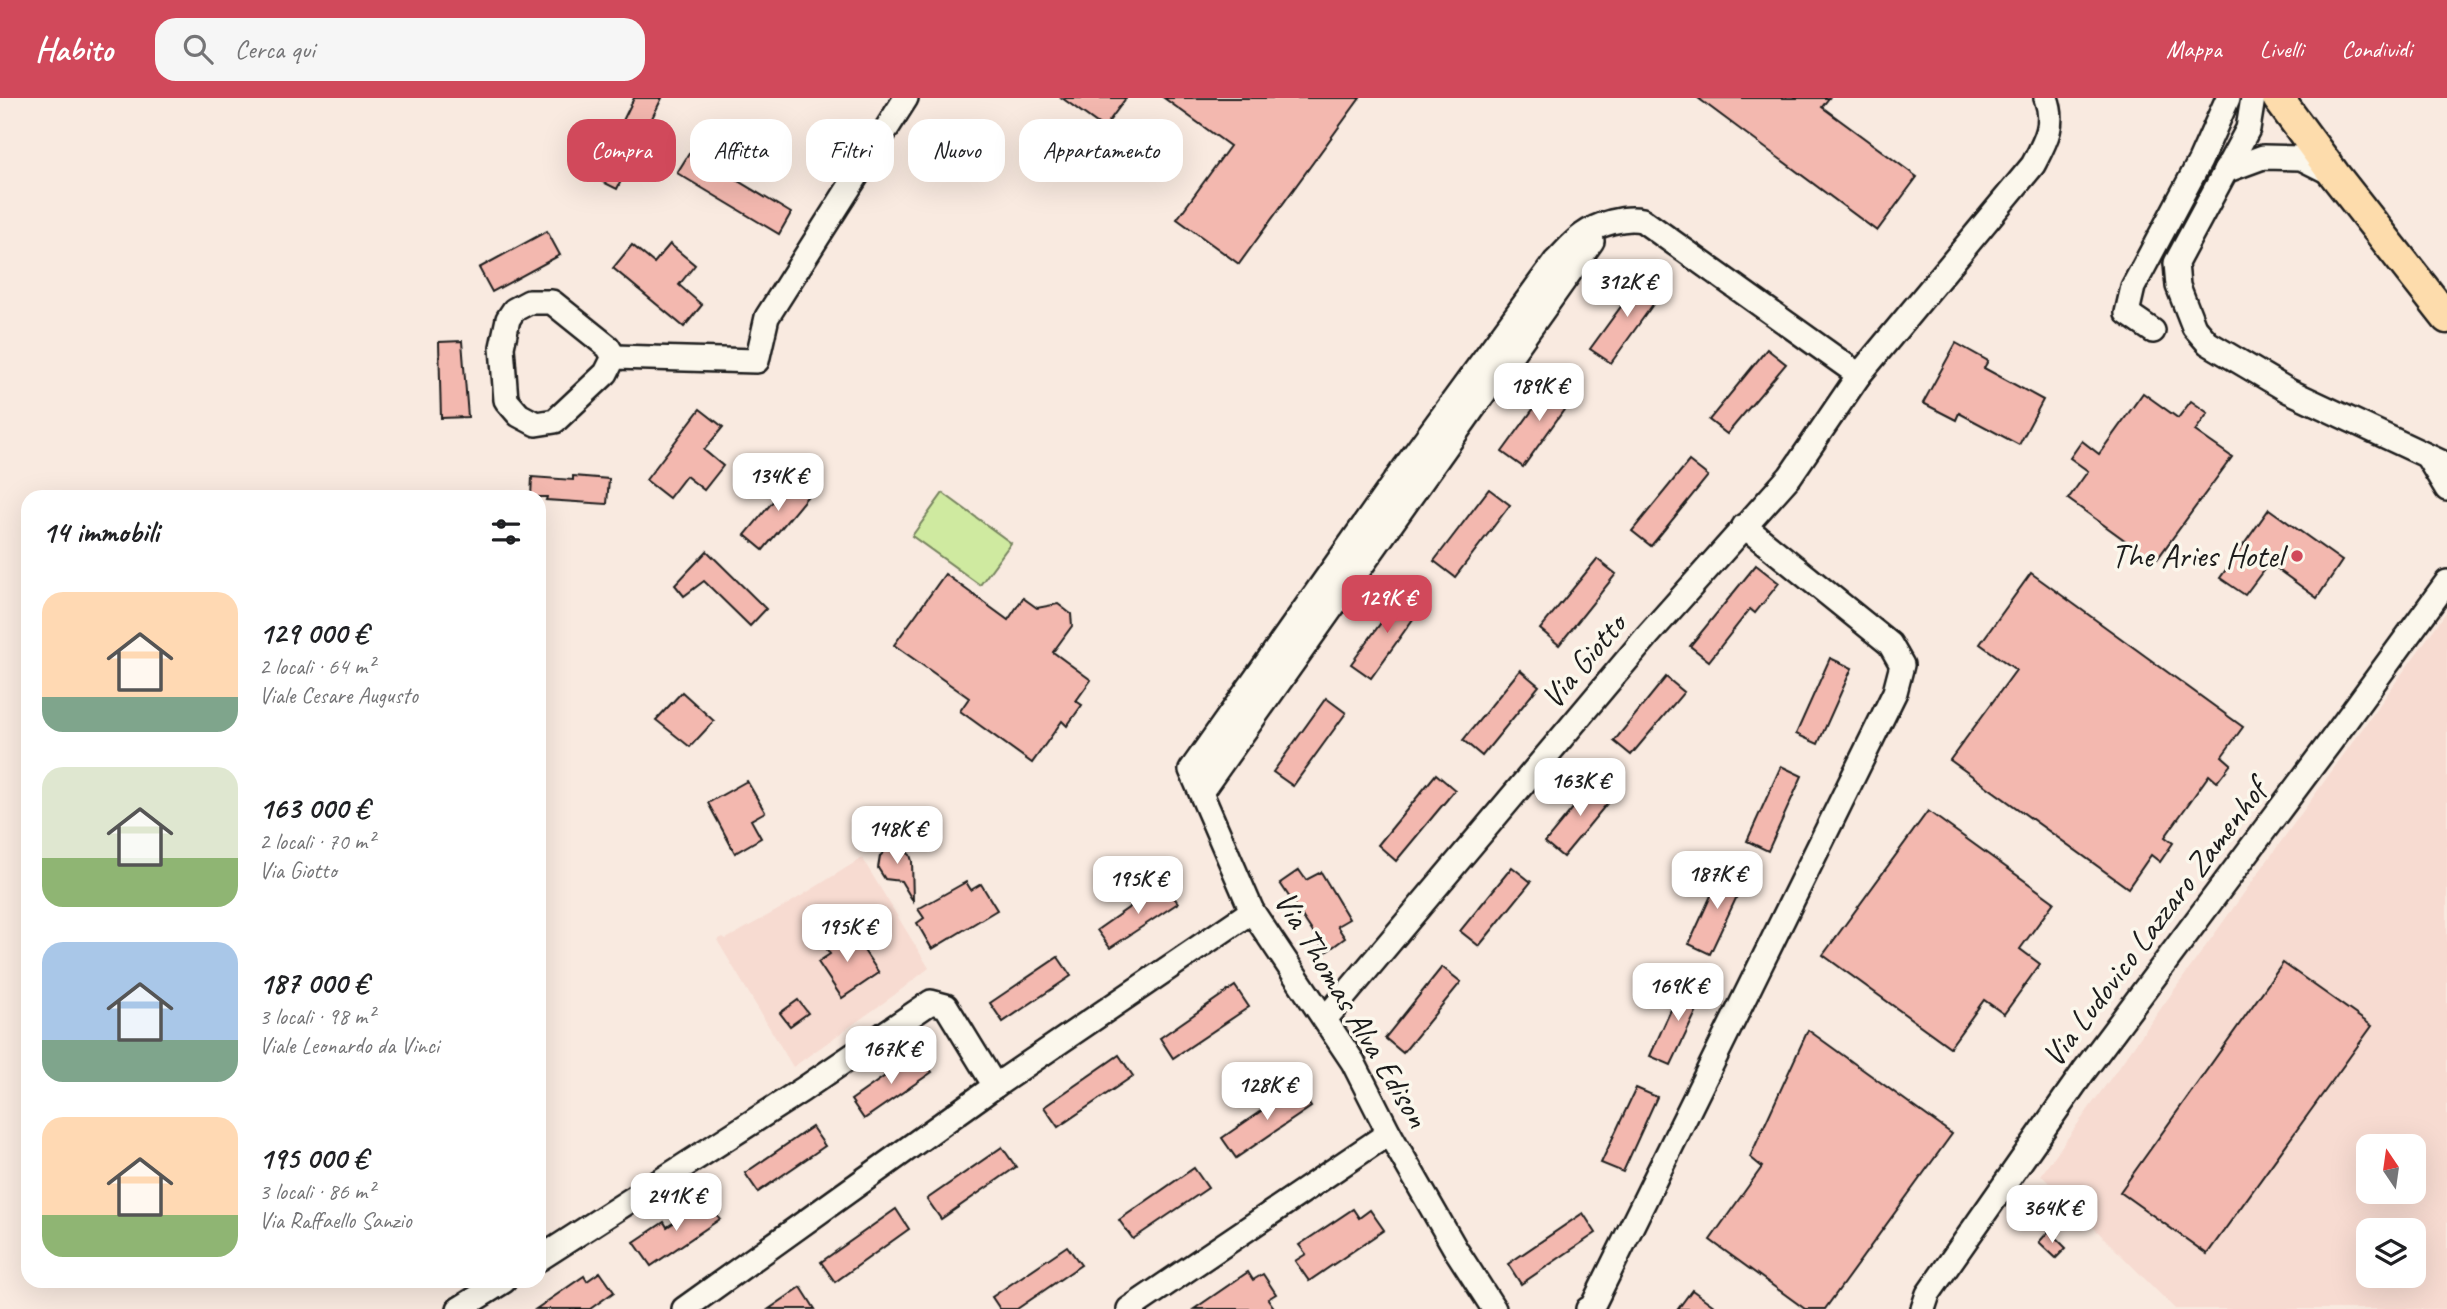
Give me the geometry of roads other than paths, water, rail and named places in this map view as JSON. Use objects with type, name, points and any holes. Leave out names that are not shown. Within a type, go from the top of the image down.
[{"type":"main road","points":[[2278,98],[2443,312]]},
{"type":"street","points":[[614,357],[757,361],[767,317],[906,98]]},
{"type":"street","name":"Via Giotto","points":[[1326,1018],[1648,635],[1790,476],[1859,375],[2034,165],[2049,135],[2051,112],[2046,98]]},
{"type":"street","points":[[2153,331],[2127,313],[2133,287],[2200,161],[2228,98]]},
{"type":"street","points":[[2253,98],[2248,129],[2176,263],[2178,286],[2194,327],[2208,343],[2289,391],[2437,461],[2447,489]]},
{"type":"street","points":[[2225,171],[2263,157],[2301,158],[2334,174]]},
{"type":"street","points":[[1201,792],[1601,231],[1619,221],[1632,218],[1642,220],[1859,375]]},
{"type":"street","name":"Via Thomas Alva Edison","points":[[1494,1309],[1456,1250],[1389,1133],[1353,1062],[1252,911],[1191,770],[1397,478],[1555,262],[1584,234],[1619,221]]},
{"type":"street","points":[[529,302],[552,302],[608,347],[614,357],[606,373],[555,421],[536,424],[519,415],[506,400],[502,347],[508,319],[514,310],[529,302]]},
{"type":"street","points":[[1588,1309],[1598,1294],[1895,692],[1902,665],[1890,644],[1744,526]]},
{"type":"street","name":"Via Ludovico Lazzaro Zamenhof","points":[[1923,1309],[1928,1294],[2084,1071],[2447,582]]},
{"type":"street","points":[[684,1309],[995,1086],[1252,911]]},
{"type":"street","points":[[546,1255],[802,1090],[931,1002],[946,1006],[995,1086]]},
{"type":"street","points":[[1129,1309],[1389,1133]]},
{"type":"street","points":[[459,1309],[493,1288]]},
{"type":"place","name":"The Aries Hotel","points":[[2297,556]]}]
